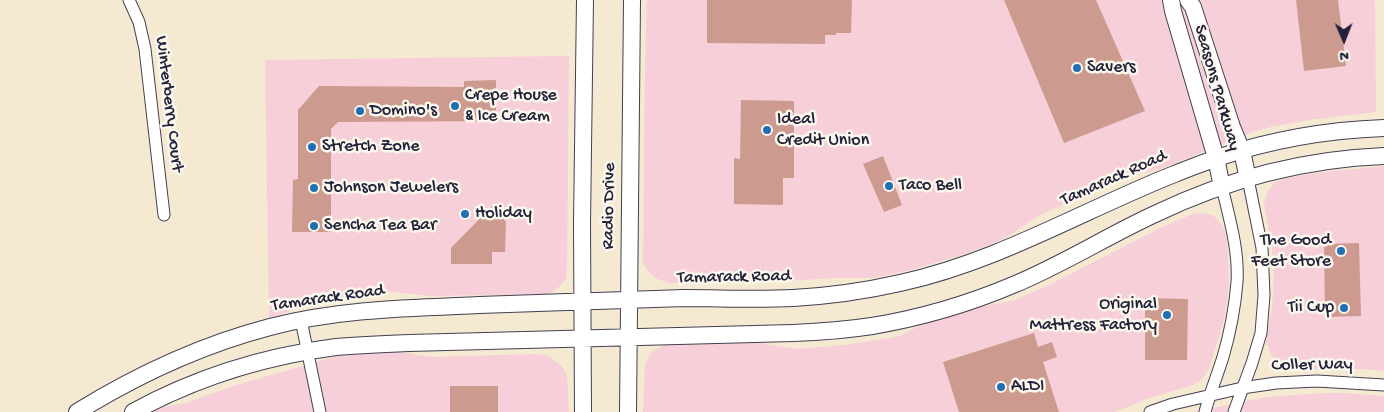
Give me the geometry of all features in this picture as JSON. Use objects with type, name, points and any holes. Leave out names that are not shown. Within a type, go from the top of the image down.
[{"type":"street","name":"Winterberry Court","points":[[129,0],[139,22],[145,49],[164,215]]},
{"type":"street","name":"Radio Drive","points":[[583,412],[582,302],[585,0]]},
{"type":"street","name":"Radio Drive","points":[[628,412],[632,0]]},
{"type":"street","name":"Seasons Parkway","points":[[1171,0],[1216,158],[1222,187]]},
{"type":"street","name":"Seasons Parkway","points":[[1188,0],[1193,7],[1232,127],[1242,151],[1248,179]]},
{"type":"street","name":"Tamarack Road","points":[[77,412],[121,386],[169,362],[269,327],[301,320],[362,311],[629,300],[789,298],[863,290],[924,278],[1005,250],[1146,185],[1216,158],[1287,140],[1384,128]]},
{"type":"street","points":[[133,412],[153,401],[210,377],[270,360],[334,348],[370,344],[793,333],[872,326],[908,319],[957,306],[1014,285],[1074,257],[1156,213],[1222,187],[1294,167],[1384,156]]},
{"type":"street","points":[[1234,412],[1261,333],[1264,295],[1262,248],[1248,179]]},
{"type":"street","points":[[1205,412],[1223,356],[1233,310],[1237,280],[1235,246],[1222,187]]},
{"type":"street","points":[[301,320],[320,412]]},
{"type":"street","name":"Coller Way","points":[[1150,412],[1173,404],[1242,388],[1276,383],[1317,381],[1384,385]]},
{"type":"shaded area","points":[[647,0],[1375,0],[1376,112],[1309,120],[1253,132],[1160,169],[1117,180],[1038,216],[1002,240],[962,255],[911,270],[874,278],[669,283],[652,275],[643,262]]},
{"type":"shaded area","points":[[569,56],[567,269],[566,279],[558,288],[547,294],[430,296],[394,292],[363,294],[319,300],[269,319],[265,60]]},
{"type":"shaded area","points":[[1384,166],[1384,371],[1364,369],[1296,369],[1283,366],[1272,356],[1266,341],[1272,308],[1274,277],[1272,248],[1264,204],[1267,192],[1275,182],[1284,179],[1315,173]]},
{"type":"shaded area","points":[[1195,213],[1214,216],[1222,225],[1227,239],[1229,284],[1225,316],[1209,369],[1203,378],[1193,385],[1149,398],[1115,412],[643,412],[645,364],[652,352],[664,345],[752,342],[798,349],[843,345],[900,336],[928,321],[975,308],[1015,300],[1053,283],[1162,227]]},
{"type":"shaded area","points":[[394,351],[431,357],[537,354],[548,356],[562,366],[567,375],[569,412],[150,412],[159,408],[189,402],[233,386],[338,356]]},
{"type":"shaded area","points":[[1323,393],[1384,396],[1384,412],[1193,412],[1267,397]]},
{"type":"building","points":[[707,0],[852,0],[851,33],[825,35],[825,44],[707,43]]},
{"type":"building","points":[[1004,0],[1096,0],[1145,111],[1064,143]]},
{"type":"building","points":[[1296,0],[1338,0],[1346,66],[1304,71]]},
{"type":"building","points":[[496,80],[496,121],[338,122],[331,129],[331,232],[292,232],[293,180],[298,179],[298,110],[319,86],[464,87],[464,81]]},
{"type":"building","name":"Ideal Credit Union","points":[[741,100],[794,101],[794,178],[783,178],[783,205],[734,204],[734,158],[740,159]]},
{"type":"building","points":[[883,156],[902,205],[884,212],[863,164]]},
{"type":"building","points":[[492,206],[506,222],[505,252],[492,252],[492,264],[451,264],[451,248]]},
{"type":"building","points":[[1359,243],[1361,316],[1325,317],[1324,244]]},
{"type":"building","points":[[1145,298],[1188,299],[1187,360],[1145,360]]},
{"type":"building","name":"ALDI","points":[[1034,333],[1038,347],[1052,342],[1057,357],[1043,362],[1059,412],[959,412],[943,362]]},
{"type":"building","points":[[450,386],[498,386],[498,412],[450,412]]},
{"type":"place","name":"Savers","points":[[1077,68]]},
{"type":"place","name":"Crepe House & Ice Cream","points":[[455,106]]},
{"type":"place","name":"Domino's","points":[[360,111]]},
{"type":"place","name":"Ideal Credit Union","points":[[767,130]]},
{"type":"place","name":"Stretch Zone","points":[[312,147]]},
{"type":"place","name":"Taco Bell","points":[[889,186]]},
{"type":"place","name":"Johnson Jewelers","points":[[314,188]]},
{"type":"place","name":"Holiday","points":[[465,214]]},
{"type":"place","name":"Sencha Tea Bar","points":[[314,226]]},
{"type":"place","name":"The Good Feet Store","points":[[1341,251]]},
{"type":"place","name":"Tii Cup","points":[[1344,308]]},
{"type":"place","name":"Original Mattress Factory","points":[[1167,315]]},
{"type":"place","name":"ALDI","points":[[1001,387]]}]
